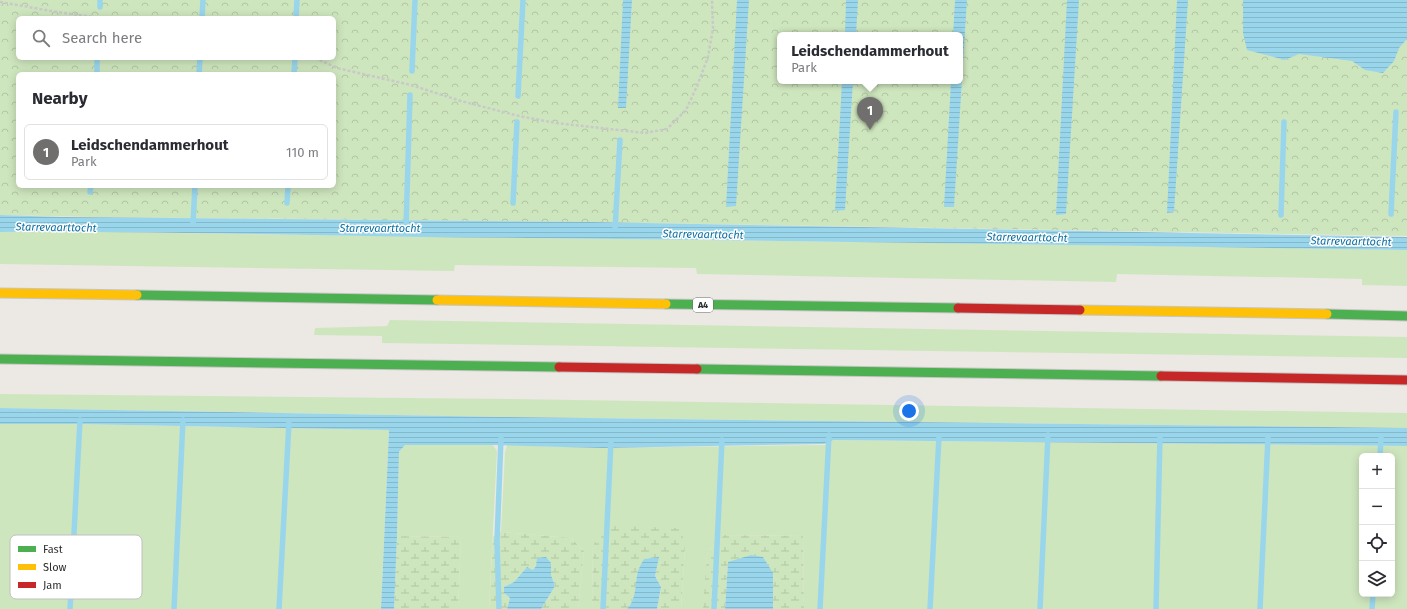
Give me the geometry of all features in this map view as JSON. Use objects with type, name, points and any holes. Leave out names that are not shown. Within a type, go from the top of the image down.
[{"type":"highway","name":"A4","points":[[0,293],[1407,316]]},
{"type":"highway","points":[[0,359],[1407,380]]},
{"type":"path","points":[[320,60],[337,68],[411,85],[461,101],[519,116],[645,134],[667,129],[686,110],[698,86],[708,57],[713,28],[712,0]]},
{"type":"path","points":[[0,2],[86,16]]},
{"type":"green space","points":[[0,0],[1407,0],[1407,236],[592,222],[0,215]]},
{"type":"green space","points":[[63,231],[1407,250],[1407,286],[1362,285],[1362,279],[1117,274],[1116,282],[697,274],[696,268],[455,265],[454,271],[0,264],[0,232]]},
{"type":"green space","points":[[390,320],[1407,337],[1407,358],[382,343],[382,336],[314,335],[315,328],[387,326]]},
{"type":"green space","points":[[0,394],[511,399],[1407,413],[1407,428],[505,417],[0,408]]},
{"type":"green space","points":[[0,424],[78,424],[389,430],[381,609],[69,609],[69,599],[142,599],[142,535],[10,535],[10,599],[69,599],[68,609],[0,609]]},
{"type":"green space","points":[[834,440],[1407,446],[1407,609],[804,609],[803,536],[724,535],[707,553],[705,609],[681,609],[685,546],[593,546],[592,609],[578,609],[584,551],[571,538],[501,532],[505,452],[507,445],[602,448],[824,445]]},
{"type":"green space","points":[[405,445],[493,445],[497,451],[489,609],[458,609],[461,537],[397,536],[399,452]]},
{"type":"green space","points":[[615,526],[681,528],[685,546],[681,609],[657,609],[661,587],[655,576],[658,557],[637,573],[634,597],[627,609],[592,609],[593,546],[600,534]]},
{"type":"green space","points":[[501,532],[571,538],[584,551],[578,609],[541,609],[555,586],[551,575],[551,563],[536,566],[533,570],[527,567],[514,582],[504,587],[504,593],[510,598],[507,609],[489,609],[493,536]]},
{"type":"green space","points":[[724,535],[803,536],[804,609],[773,609],[773,573],[728,562],[725,609],[703,609],[707,553]]},
{"type":"green space","points":[[397,536],[461,537],[458,609],[394,609]]},
{"type":"water","points":[[623,0],[632,0],[626,108],[618,108]]},
{"type":"water","points":[[737,0],[749,0],[736,206],[726,207]]},
{"type":"water","points":[[846,0],[858,0],[856,32],[845,32]]},
{"type":"water","points":[[955,0],[967,0],[963,64],[963,32],[953,32]]},
{"type":"water","points":[[1067,0],[1079,0],[1066,214],[1056,215]]},
{"type":"water","points":[[1177,0],[1188,0],[1174,212],[1167,213]]},
{"type":"water","points":[[1243,0],[1407,0],[1407,39],[1399,48],[1394,61],[1383,73],[1365,70],[1352,61],[1299,54],[1285,60],[1247,50],[1243,33]]},
{"type":"water","points":[[842,84],[853,84],[845,210],[835,211]]},
{"type":"water","points":[[951,84],[962,84],[954,207],[944,207]]},
{"type":"water","name":"Starrevaarttocht","points":[[0,215],[63,217],[592,222],[1407,237],[1407,250],[0,232]]},
{"type":"water","points":[[0,408],[505,417],[1407,428],[1407,446],[834,440],[824,444],[602,448],[493,445],[405,445],[399,452],[394,609],[381,609],[389,430],[78,424],[0,424]]},
{"type":"water","points":[[751,555],[763,557],[773,573],[773,609],[725,609],[728,562]]},
{"type":"water","points":[[546,557],[551,563],[551,575],[555,586],[541,609],[507,609],[510,598],[504,593],[504,587],[514,582],[527,567],[533,570],[536,566],[537,558]]},
{"type":"water","points":[[659,557],[655,576],[661,587],[657,609],[627,609],[634,597],[637,573],[644,559]]},
{"type":"waterway","points":[[100,0],[100,7]]},
{"type":"waterway","points":[[202,16],[203,0]]},
{"type":"waterway","points":[[296,16],[297,0]]},
{"type":"waterway","points":[[412,71],[415,0]]},
{"type":"waterway","points":[[518,96],[523,0]]},
{"type":"waterway","points":[[97,60],[97,72]]},
{"type":"waterway","points":[[199,72],[200,60]]},
{"type":"waterway","points":[[294,72],[295,60]]},
{"type":"waterway","name":"Starrevaarttocht","points":[[406,227],[410,95]]},
{"type":"waterway","points":[[1391,214],[1396,112]]},
{"type":"waterway","points":[[513,203],[517,122]]},
{"type":"waterway","points":[[1281,215],[1284,122]]},
{"type":"waterway","points":[[615,229],[620,140]]},
{"type":"waterway","points":[[90,192],[91,188]]},
{"type":"waterway","points":[[193,224],[195,188]]},
{"type":"waterway","points":[[287,203],[288,188]]},
{"type":"waterway","points":[[74,535],[80,420]]},
{"type":"waterway","points":[[174,609],[183,420]]},
{"type":"waterway","points":[[279,609],[289,422]]},
{"type":"waterway","points":[[820,609],[829,435]]},
{"type":"waterway","points":[[1040,609],[1048,435]]},
{"type":"waterway","points":[[930,609],[939,436]]},
{"type":"waterway","points":[[1156,609],[1160,436]]},
{"type":"waterway","points":[[1260,609],[1268,437]]},
{"type":"waterway","points":[[499,609],[497,541],[501,438]]},
{"type":"waterway","points":[[1380,453],[1381,438]]},
{"type":"waterway","points":[[714,609],[722,440]]},
{"type":"waterway","points":[[603,609],[611,441]]},
{"type":"waterway","points":[[1372,609],[1373,597]]},
{"type":"waterway","points":[[70,609],[71,599]]},
{"type":"traffic: fast","points":[[137,295],[437,300]]},
{"type":"traffic: fast","points":[[666,304],[958,308]]},
{"type":"traffic: fast","points":[[1327,314],[1407,316]]},
{"type":"traffic: fast","points":[[0,359],[559,367]]},
{"type":"traffic: fast","points":[[697,369],[1161,376]]},
{"type":"traffic: slow","points":[[0,293],[137,295]]},
{"type":"traffic: slow","points":[[437,300],[666,304]]},
{"type":"traffic: slow","points":[[1080,310],[1327,314]]},
{"type":"traffic: jam","points":[[958,308],[1080,310]]},
{"type":"traffic: jam","points":[[559,367],[697,369]]},
{"type":"traffic: jam","points":[[1161,376],[1407,380]]},
{"type":"place","name":"Leidschendammerhout","points":[[870,130]]}]
